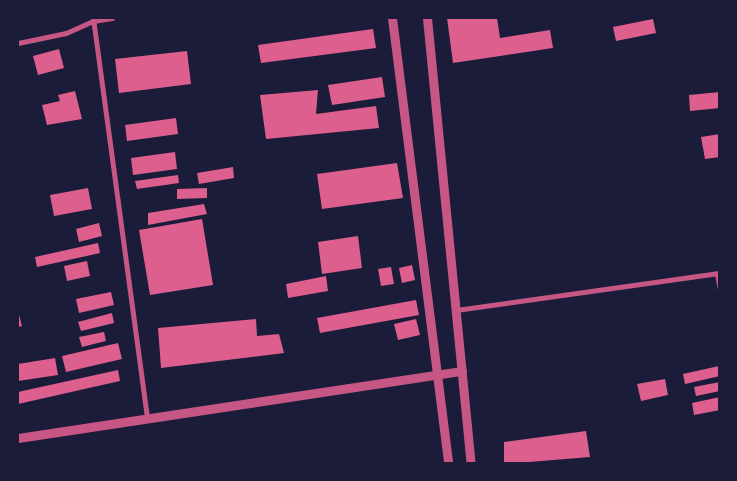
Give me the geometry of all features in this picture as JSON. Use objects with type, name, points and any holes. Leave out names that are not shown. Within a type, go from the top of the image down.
[{"type":"street","points":[[18,43],[66,33],[93,19],[112,18]]},
{"type":"street","points":[[392,18],[448,464]]},
{"type":"street","points":[[427,18],[471,464]]},
{"type":"street","points":[[93,19],[147,416]]},
{"type":"street","points":[[456,310],[718,273],[720,289]]},
{"type":"street","points":[[18,438],[147,416],[462,371]]},
{"type":"building","points":[[447,18],[497,18],[500,38],[550,30],[553,48],[453,63]]},
{"type":"building","points":[[653,19],[656,33],[616,41],[613,27]]},
{"type":"building","points":[[373,29],[376,48],[261,63],[258,45]]},
{"type":"building","points":[[59,49],[64,68],[38,75],[33,56]]},
{"type":"building","points":[[187,51],[191,84],[119,93],[115,59]]},
{"type":"building","points":[[382,77],[385,97],[332,105],[328,85]]},
{"type":"building","points":[[318,90],[316,114],[376,106],[379,128],[266,139],[260,95]]},
{"type":"building","points":[[75,91],[82,119],[47,125],[42,105],[60,101],[58,95]]},
{"type":"building","points":[[720,92],[720,108],[690,111],[689,95]]},
{"type":"building","points":[[176,118],[178,134],[127,141],[125,125]]},
{"type":"building","points":[[720,134],[720,157],[705,159],[701,137]]},
{"type":"building","points":[[175,152],[177,169],[133,175],[131,158]]},
{"type":"building","points":[[397,163],[403,198],[322,209],[317,174]]},
{"type":"building","points":[[233,167],[234,178],[199,184],[197,173]]},
{"type":"building","points":[[178,175],[179,183],[137,189],[135,181]]},
{"type":"building","points":[[88,188],[92,209],[54,216],[50,195]]},
{"type":"building","points":[[207,188],[207,198],[177,199],[177,189]]},
{"type":"building","points":[[204,204],[207,214],[148,225],[148,213]]},
{"type":"building","points":[[202,219],[213,285],[150,295],[139,230]]},
{"type":"building","points":[[99,223],[102,236],[79,242],[76,229]]},
{"type":"building","points":[[358,236],[362,268],[322,274],[318,242]]},
{"type":"building","points":[[98,243],[100,253],[37,267],[35,257]]},
{"type":"building","points":[[87,261],[90,276],[67,281],[64,266]]},
{"type":"building","points":[[412,265],[415,280],[402,283],[399,268]]},
{"type":"building","points":[[391,267],[394,284],[381,286],[378,269]]},
{"type":"building","points":[[326,276],[328,291],[288,298],[286,284]]},
{"type":"building","points":[[111,292],[114,305],[79,313],[76,299]]},
{"type":"building","points":[[416,300],[419,315],[320,333],[317,318]]},
{"type":"building","points":[[18,311],[22,326],[18,327]]},
{"type":"building","points":[[112,313],[114,323],[81,331],[78,322]]},
{"type":"building","points":[[256,319],[257,336],[279,334],[284,353],[161,368],[158,328]]},
{"type":"building","points":[[416,319],[420,335],[398,340],[394,324]]},
{"type":"building","points":[[104,332],[106,341],[82,347],[79,337]]},
{"type":"building","points":[[118,343],[122,359],[66,372],[62,356]]},
{"type":"building","points":[[55,358],[58,375],[18,381],[18,364]]},
{"type":"building","points":[[719,366],[720,376],[685,384],[683,374]]},
{"type":"building","points":[[118,370],[120,381],[18,404],[18,392]]},
{"type":"building","points":[[665,379],[668,395],[641,401],[637,384]]},
{"type":"building","points":[[720,382],[720,391],[696,396],[694,387]]},
{"type":"building","points":[[720,397],[720,410],[694,415],[692,403]]},
{"type":"building","points":[[586,431],[590,457],[504,464],[504,442]]}]
